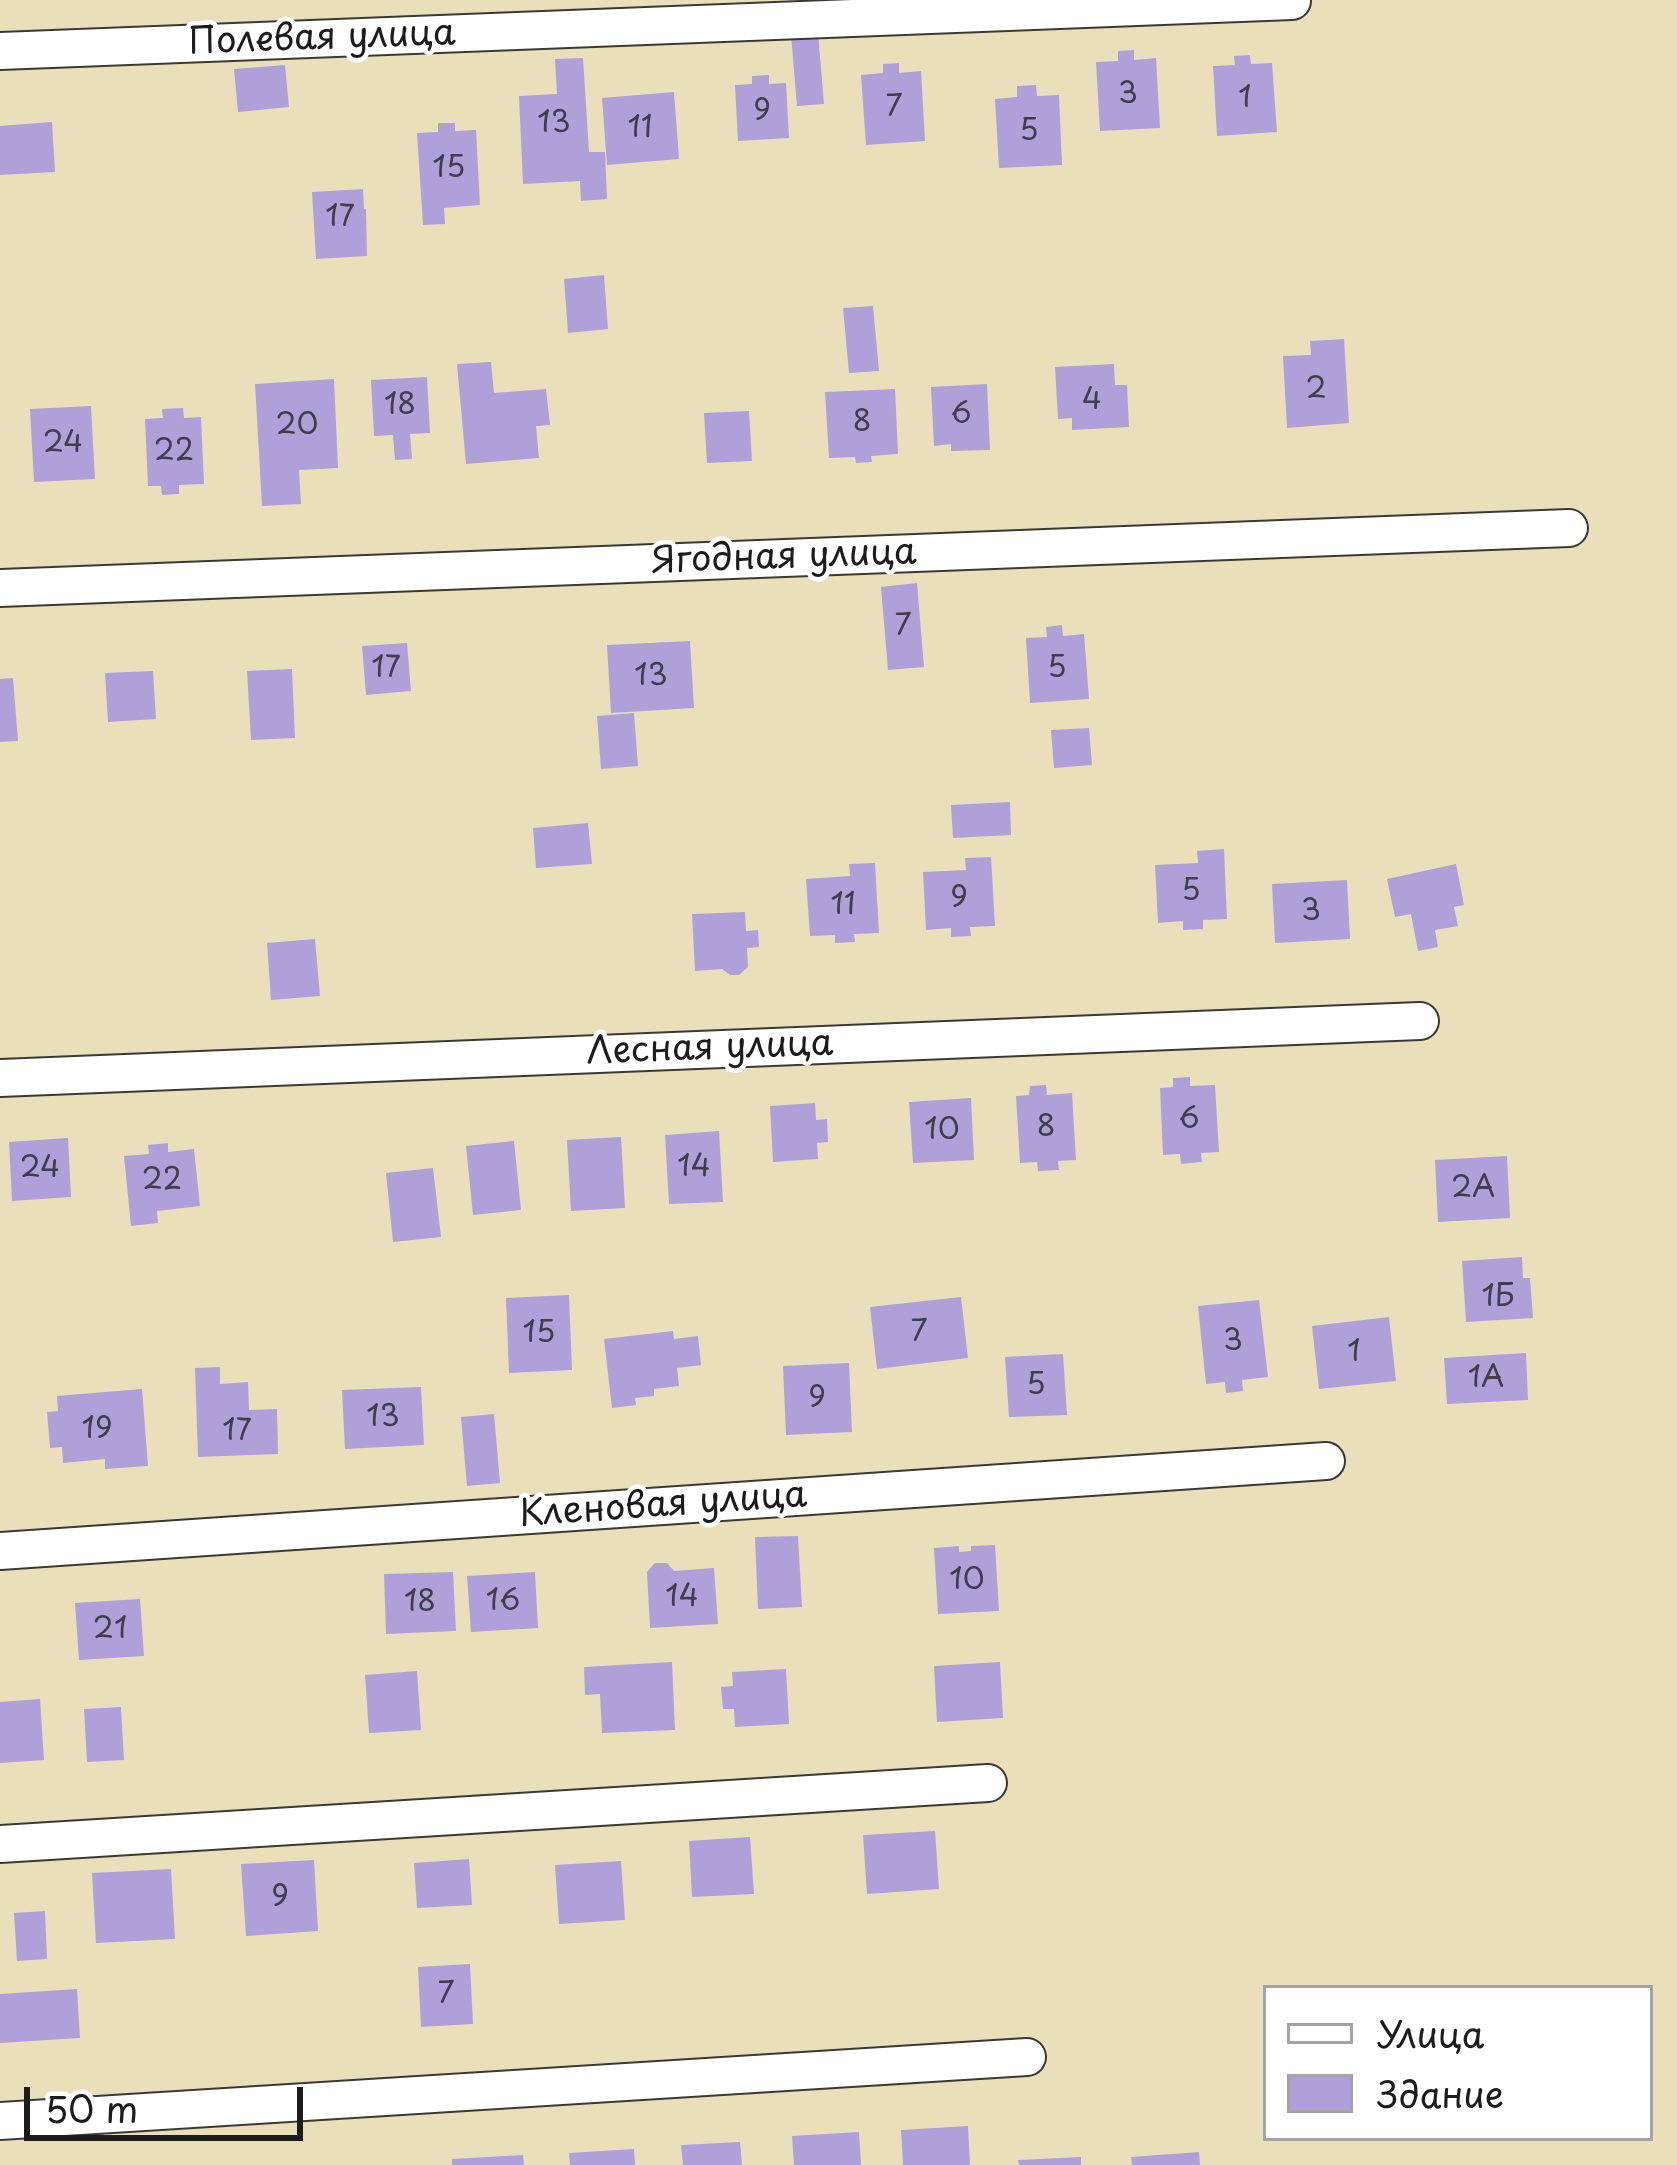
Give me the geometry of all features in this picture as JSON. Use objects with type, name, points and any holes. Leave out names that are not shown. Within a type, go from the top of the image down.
[{"type":"street","name":"Полевая улица","points":[[0,51],[1292,1]]},
{"type":"street","name":"Ягодная улица","points":[[0,588],[1569,528]]},
{"type":"street","name":"Лесная улица","points":[[0,1078],[1420,1021]]},
{"type":"street","name":"Кленовая улица","points":[[0,1551],[1326,1461]]},
{"type":"street","points":[[0,1844],[988,1783]]},
{"type":"street","points":[[0,2121],[1027,2057]]},
{"type":"building","points":[[818,33],[824,104],[797,106],[791,35]]},
{"type":"building","points":[[1134,50],[1134,60],[1156,58],[1160,128],[1100,131],[1096,62],[1118,61],[1118,51]]},
{"type":"building","points":[[1250,55],[1251,64],[1272,63],[1277,132],[1217,136],[1213,66],[1235,65],[1234,56]]},
{"type":"building","points":[[583,58],[589,152],[605,152],[607,199],[581,201],[580,181],[523,184],[519,96],[557,94],[555,59]]},
{"type":"building","points":[[899,63],[899,73],[921,71],[925,141],[866,145],[861,75],[883,73],[883,64]]},
{"type":"building","points":[[285,65],[289,107],[238,112],[234,69]]},
{"type":"building","points":[[769,75],[769,84],[786,83],[789,138],[738,141],[735,85],[752,84],[752,76]]},
{"type":"building","points":[[1036,85],[1037,96],[1059,95],[1062,165],[999,168],[995,99],[1017,97],[1017,86]]},
{"type":"building","points":[[674,92],[679,159],[607,165],[602,98]]},
{"type":"building","points":[[52,122],[55,172],[0,175],[0,126]]},
{"type":"building","points":[[438,123],[455,123],[455,131],[476,130],[480,205],[444,208],[445,224],[423,225],[417,133],[438,132]]},
{"type":"building","points":[[363,189],[367,256],[316,259],[312,192]]},
{"type":"building","points":[[604,275],[608,329],[568,333],[564,279]]},
{"type":"building","points":[[873,306],[879,371],[849,373],[843,308]]},
{"type":"building","points":[[1344,339],[1349,423],[1287,428],[1283,356],[1311,355],[1310,341]]},
{"type":"building","points":[[491,362],[494,393],[546,389],[550,425],[536,426],[539,458],[466,464],[457,364]]},
{"type":"building","points":[[1114,364],[1115,385],[1127,385],[1129,427],[1072,430],[1072,418],[1058,419],[1055,367]]},
{"type":"building","points":[[427,377],[430,433],[410,434],[412,459],[395,460],[393,435],[374,436],[371,380]]},
{"type":"building","points":[[334,379],[338,468],[299,470],[301,504],[262,506],[255,384]]},
{"type":"building","points":[[987,384],[990,450],[951,451],[951,444],[934,446],[931,387]]},
{"type":"building","points":[[895,389],[898,454],[871,456],[872,462],[856,463],[855,457],[829,458],[825,392]]},
{"type":"building","points":[[91,406],[95,479],[34,482],[30,409]]},
{"type":"building","points":[[183,408],[184,418],[201,417],[204,484],[179,485],[179,494],[162,495],[161,486],[148,486],[145,419],[163,418],[162,409]]},
{"type":"building","points":[[749,411],[752,461],[707,463],[704,413]]},
{"type":"building","points":[[917,583],[924,667],[888,670],[881,587]]},
{"type":"building","points":[[1062,625],[1063,636],[1084,634],[1089,699],[1030,703],[1026,638],[1047,637],[1046,627]]},
{"type":"building","points":[[690,641],[694,708],[611,713],[607,645]]},
{"type":"building","points":[[407,643],[411,691],[366,695],[362,646]]},
{"type":"building","points":[[292,669],[295,738],[251,740],[247,671]]},
{"type":"building","points":[[153,671],[156,719],[108,722],[105,673]]},
{"type":"building","points":[[13,678],[18,741],[0,742],[0,679]]},
{"type":"building","points":[[634,713],[638,766],[601,769],[597,716]]},
{"type":"building","points":[[1089,728],[1092,765],[1054,768],[1051,730]]},
{"type":"building","points":[[1010,802],[1011,835],[953,838],[951,805]]},
{"type":"building","points":[[588,823],[592,864],[536,868],[533,828]]},
{"type":"building","points":[[1224,849],[1227,919],[1203,920],[1203,929],[1183,930],[1183,921],[1158,923],[1155,865],[1198,863],[1197,851]]},
{"type":"building","points":[[991,857],[995,926],[970,927],[971,936],[951,937],[951,928],[926,930],[923,872],[966,870],[965,858]]},
{"type":"building","points":[[875,863],[879,933],[854,934],[855,942],[835,943],[835,935],[810,936],[806,879],[850,876],[849,864]]},
{"type":"building","points":[[1456,864],[1464,905],[1454,907],[1458,926],[1435,930],[1438,947],[1418,951],[1411,914],[1395,917],[1387,879]]},
{"type":"building","points":[[1347,880],[1350,939],[1275,943],[1272,884]]},
{"type":"building","points":[[745,912],[746,931],[758,930],[759,947],[747,948],[748,967],[739,975],[722,969],[695,971],[692,914]]},
{"type":"building","points":[[315,939],[320,996],[271,1000],[267,943]]},
{"type":"building","points":[[1190,1077],[1190,1086],[1215,1085],[1219,1152],[1201,1153],[1202,1162],[1181,1164],[1180,1154],[1163,1155],[1160,1088],[1173,1087],[1173,1078]]},
{"type":"building","points":[[1046,1085],[1047,1095],[1072,1093],[1076,1160],[1058,1161],[1059,1170],[1038,1171],[1037,1162],[1020,1163],[1016,1096],[1029,1095],[1030,1086]]},
{"type":"building","points":[[971,1098],[974,1160],[913,1163],[909,1102]]},
{"type":"building","points":[[815,1103],[816,1120],[827,1119],[828,1142],[817,1143],[818,1159],[773,1162],[770,1106]]},
{"type":"building","points":[[719,1131],[723,1202],[669,1204],[665,1135]]},
{"type":"building","points":[[621,1137],[625,1208],[571,1211],[567,1140]]},
{"type":"building","points":[[68,1138],[71,1197],[12,1201],[9,1142]]},
{"type":"building","points":[[514,1141],[521,1210],[473,1215],[466,1146]]},
{"type":"building","points":[[168,1143],[168,1152],[194,1149],[200,1206],[157,1211],[158,1223],[131,1226],[124,1156],[149,1154],[148,1145]]},
{"type":"building","points":[[1507,1156],[1510,1218],[1438,1222],[1435,1160]]},
{"type":"building","points":[[433,1168],[441,1237],[393,1242],[386,1173]]},
{"type":"building","points":[[1522,1257],[1523,1278],[1530,1278],[1533,1318],[1466,1322],[1462,1261]]},
{"type":"building","points":[[569,1295],[572,1370],[509,1373],[506,1298]]},
{"type":"building","points":[[961,1297],[968,1358],[877,1369],[870,1307]]},
{"type":"building","points":[[1259,1300],[1268,1377],[1242,1380],[1243,1391],[1226,1393],[1225,1382],[1206,1384],[1198,1306]]},
{"type":"building","points":[[1389,1317],[1396,1381],[1319,1389],[1312,1326]]},
{"type":"building","points":[[673,1331],[674,1339],[698,1336],[701,1365],[677,1368],[679,1386],[654,1389],[654,1396],[635,1398],[636,1405],[612,1408],[604,1339]]},
{"type":"building","points":[[1526,1353],[1528,1400],[1447,1404],[1444,1358]]},
{"type":"building","points":[[1063,1354],[1067,1415],[1009,1417],[1005,1357]]},
{"type":"building","points":[[849,1363],[852,1432],[786,1435],[783,1366]]},
{"type":"building","points":[[220,1367],[220,1384],[248,1382],[249,1410],[277,1409],[278,1454],[198,1457],[195,1368]]},
{"type":"building","points":[[421,1387],[424,1445],[345,1449],[342,1390]]},
{"type":"building","points":[[142,1389],[148,1466],[105,1469],[105,1459],[63,1463],[62,1447],[50,1448],[47,1412],[58,1411],[57,1396]]},
{"type":"building","points":[[494,1414],[500,1483],[467,1486],[461,1417]]},
{"type":"building","points":[[798,1536],[802,1607],[758,1609],[755,1537]]},
{"type":"building","points":[[995,1545],[999,1611],[938,1614],[934,1548],[959,1546],[959,1552]]},
{"type":"building","points":[[655,1563],[667,1563],[674,1571],[714,1568],[718,1624],[650,1628],[647,1572]]},
{"type":"building","points":[[453,1572],[456,1631],[386,1634],[384,1574]]},
{"type":"building","points":[[535,1572],[538,1628],[471,1632],[467,1576]]},
{"type":"building","points":[[140,1599],[144,1656],[79,1660],[75,1603]]},
{"type":"building","points":[[672,1662],[675,1730],[602,1733],[600,1694],[585,1695],[584,1667]]},
{"type":"building","points":[[1000,1662],[1003,1718],[937,1722],[934,1666]]},
{"type":"building","points":[[786,1669],[789,1724],[735,1727],[734,1709],[723,1709],[721,1687],[733,1686],[732,1672]]},
{"type":"building","points":[[417,1671],[421,1730],[369,1733],[365,1675]]},
{"type":"building","points":[[40,1699],[44,1760],[0,1763],[0,1702]]},
{"type":"building","points":[[121,1707],[124,1760],[87,1762],[84,1709]]},
{"type":"building","points":[[935,1831],[939,1889],[867,1894],[863,1835]]},
{"type":"building","points":[[750,1837],[754,1894],[692,1897],[689,1841]]},
{"type":"building","points":[[469,1859],[472,1905],[417,1908],[414,1863]]},
{"type":"building","points":[[314,1860],[318,1931],[246,1936],[241,1864]]},
{"type":"building","points":[[621,1861],[625,1920],[559,1924],[555,1865]]},
{"type":"building","points":[[171,1869],[175,1939],[96,1943],[92,1873]]},
{"type":"building","points":[[45,1911],[47,1959],[17,1961],[14,1913]]},
{"type":"building","points":[[470,1964],[473,2024],[421,2027],[418,1967]]},
{"type":"building","points":[[77,1989],[80,2038],[0,2043],[0,1994]]},
{"type":"building","points":[[968,2126],[970,2165],[903,2165],[901,2130]]},
{"type":"building","points":[[859,2132],[861,2165],[794,2165],[792,2136]]},
{"type":"building","points":[[740,2142],[742,2165],[683,2165],[681,2145]]},
{"type":"building","points":[[634,2149],[635,2165],[570,2165],[569,2153]]},
{"type":"building","points":[[1199,2152],[1200,2165],[1132,2165],[1131,2157]]},
{"type":"building","points":[[523,2155],[524,2165],[452,2165],[452,2159]]},
{"type":"building","points":[[1081,2157],[1081,2165],[1019,2165],[1018,2160]]}]
